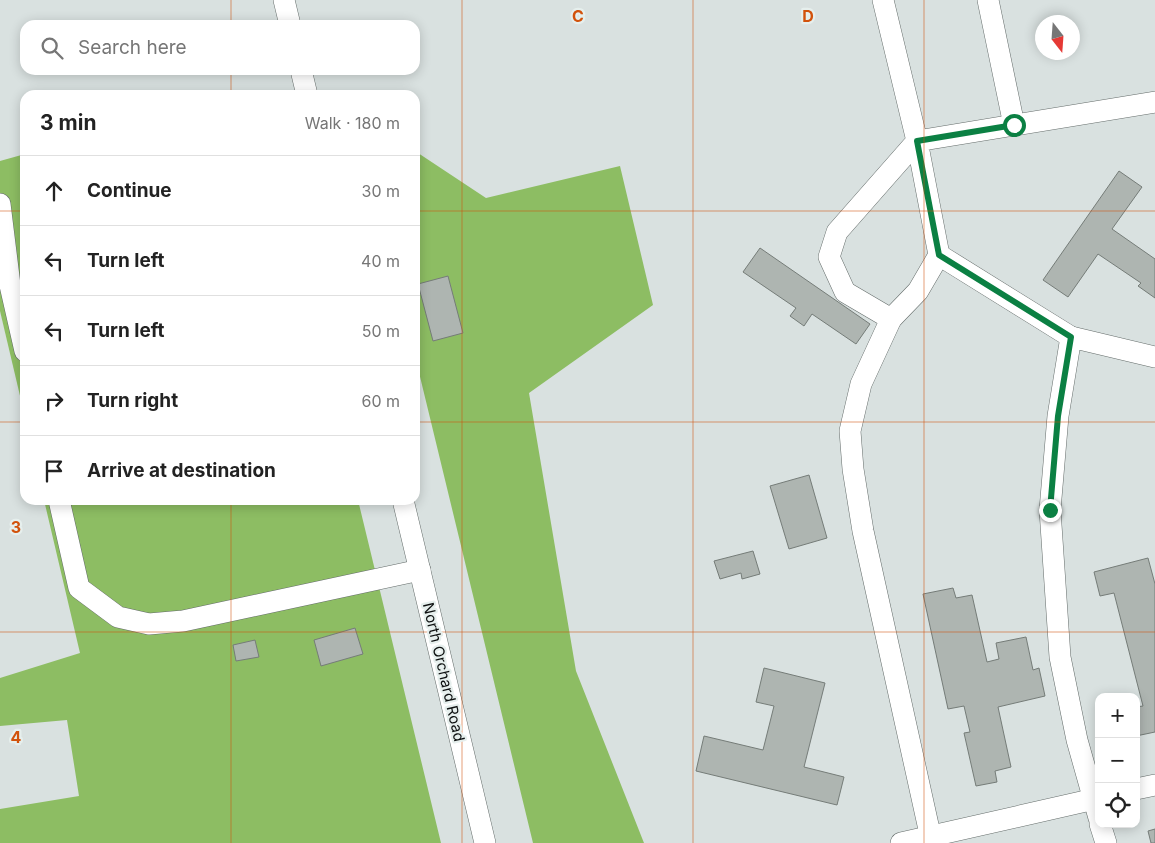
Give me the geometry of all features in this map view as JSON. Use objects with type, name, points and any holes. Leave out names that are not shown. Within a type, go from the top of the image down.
[{"type":"street","points":[[284,0],[289,20]]},
{"type":"street","points":[[883,0],[917,141],[939,255],[918,291],[891,319],[861,384],[850,431],[852,460],[863,531],[931,840]]},
{"type":"street","points":[[988,0],[1014,125]]},
{"type":"street","points":[[302,75],[306,90]]},
{"type":"street","points":[[891,319],[845,292],[829,257],[838,232],[917,141],[1155,102]]},
{"type":"street","points":[[0,204],[10,285],[20,329]]},
{"type":"street","points":[[939,255],[1071,337],[1155,357]]},
{"type":"street","points":[[1071,337],[1058,416],[1050,510],[1060,657],[1077,740],[1095,798]]},
{"type":"street","points":[[60,505],[79,588],[118,617],[149,624],[183,621],[420,570]]},
{"type":"street","name":"North Orchard Road","points":[[404,505],[485,843]]},
{"type":"street","points":[[1140,788],[1155,785]]},
{"type":"street","points":[[901,843],[931,840],[1095,805]]},
{"type":"street","points":[[1101,828],[1106,843]]},
{"type":"green space","points":[[420,154],[486,198],[620,166],[653,305],[529,393],[576,671],[644,843],[533,843],[420,377]]},
{"type":"green space","points":[[20,155],[20,396],[0,311],[0,161]]},
{"type":"green space","points":[[45,505],[359,505],[441,843],[0,843],[0,809],[79,796],[67,720],[0,726],[0,678],[80,653]]},
{"type":"building","points":[[1119,171],[1142,187],[1112,229],[1155,259],[1155,298],[1138,286],[1141,283],[1098,254],[1068,297],[1043,280]]},
{"type":"building","points":[[760,248],[870,324],[856,344],[812,314],[804,326],[790,316],[796,308],[743,272]]},
{"type":"building","points":[[448,276],[463,333],[433,341],[420,292],[420,283]]},
{"type":"building","points":[[809,475],[827,538],[789,549],[770,486]]},
{"type":"building","points":[[753,551],[760,574],[742,579],[741,573],[720,579],[714,561]]},
{"type":"building","points":[[1148,558],[1155,584],[1155,732],[1140,735],[1140,706],[1143,706],[1114,593],[1100,596],[1094,572]]},
{"type":"building","points":[[953,588],[956,598],[972,595],[987,662],[999,659],[996,643],[1026,637],[1033,670],[1039,668],[1045,696],[998,707],[1011,767],[995,771],[997,782],[976,786],[964,733],[970,732],[964,706],[948,709],[923,594]]},
{"type":"building","points":[[355,628],[363,654],[321,666],[314,640]]},
{"type":"building","points":[[255,640],[259,657],[236,661],[233,645]]},
{"type":"building","points":[[764,668],[825,683],[804,767],[844,777],[837,805],[696,771],[704,736],[763,750],[774,706],[756,702]]},
{"type":"building","points":[[1155,829],[1155,843],[1151,843],[1148,831]]},
{"type":"route","points":[[1014,125],[917,141],[939,255],[1071,337],[1058,416],[1050,510]]}]
